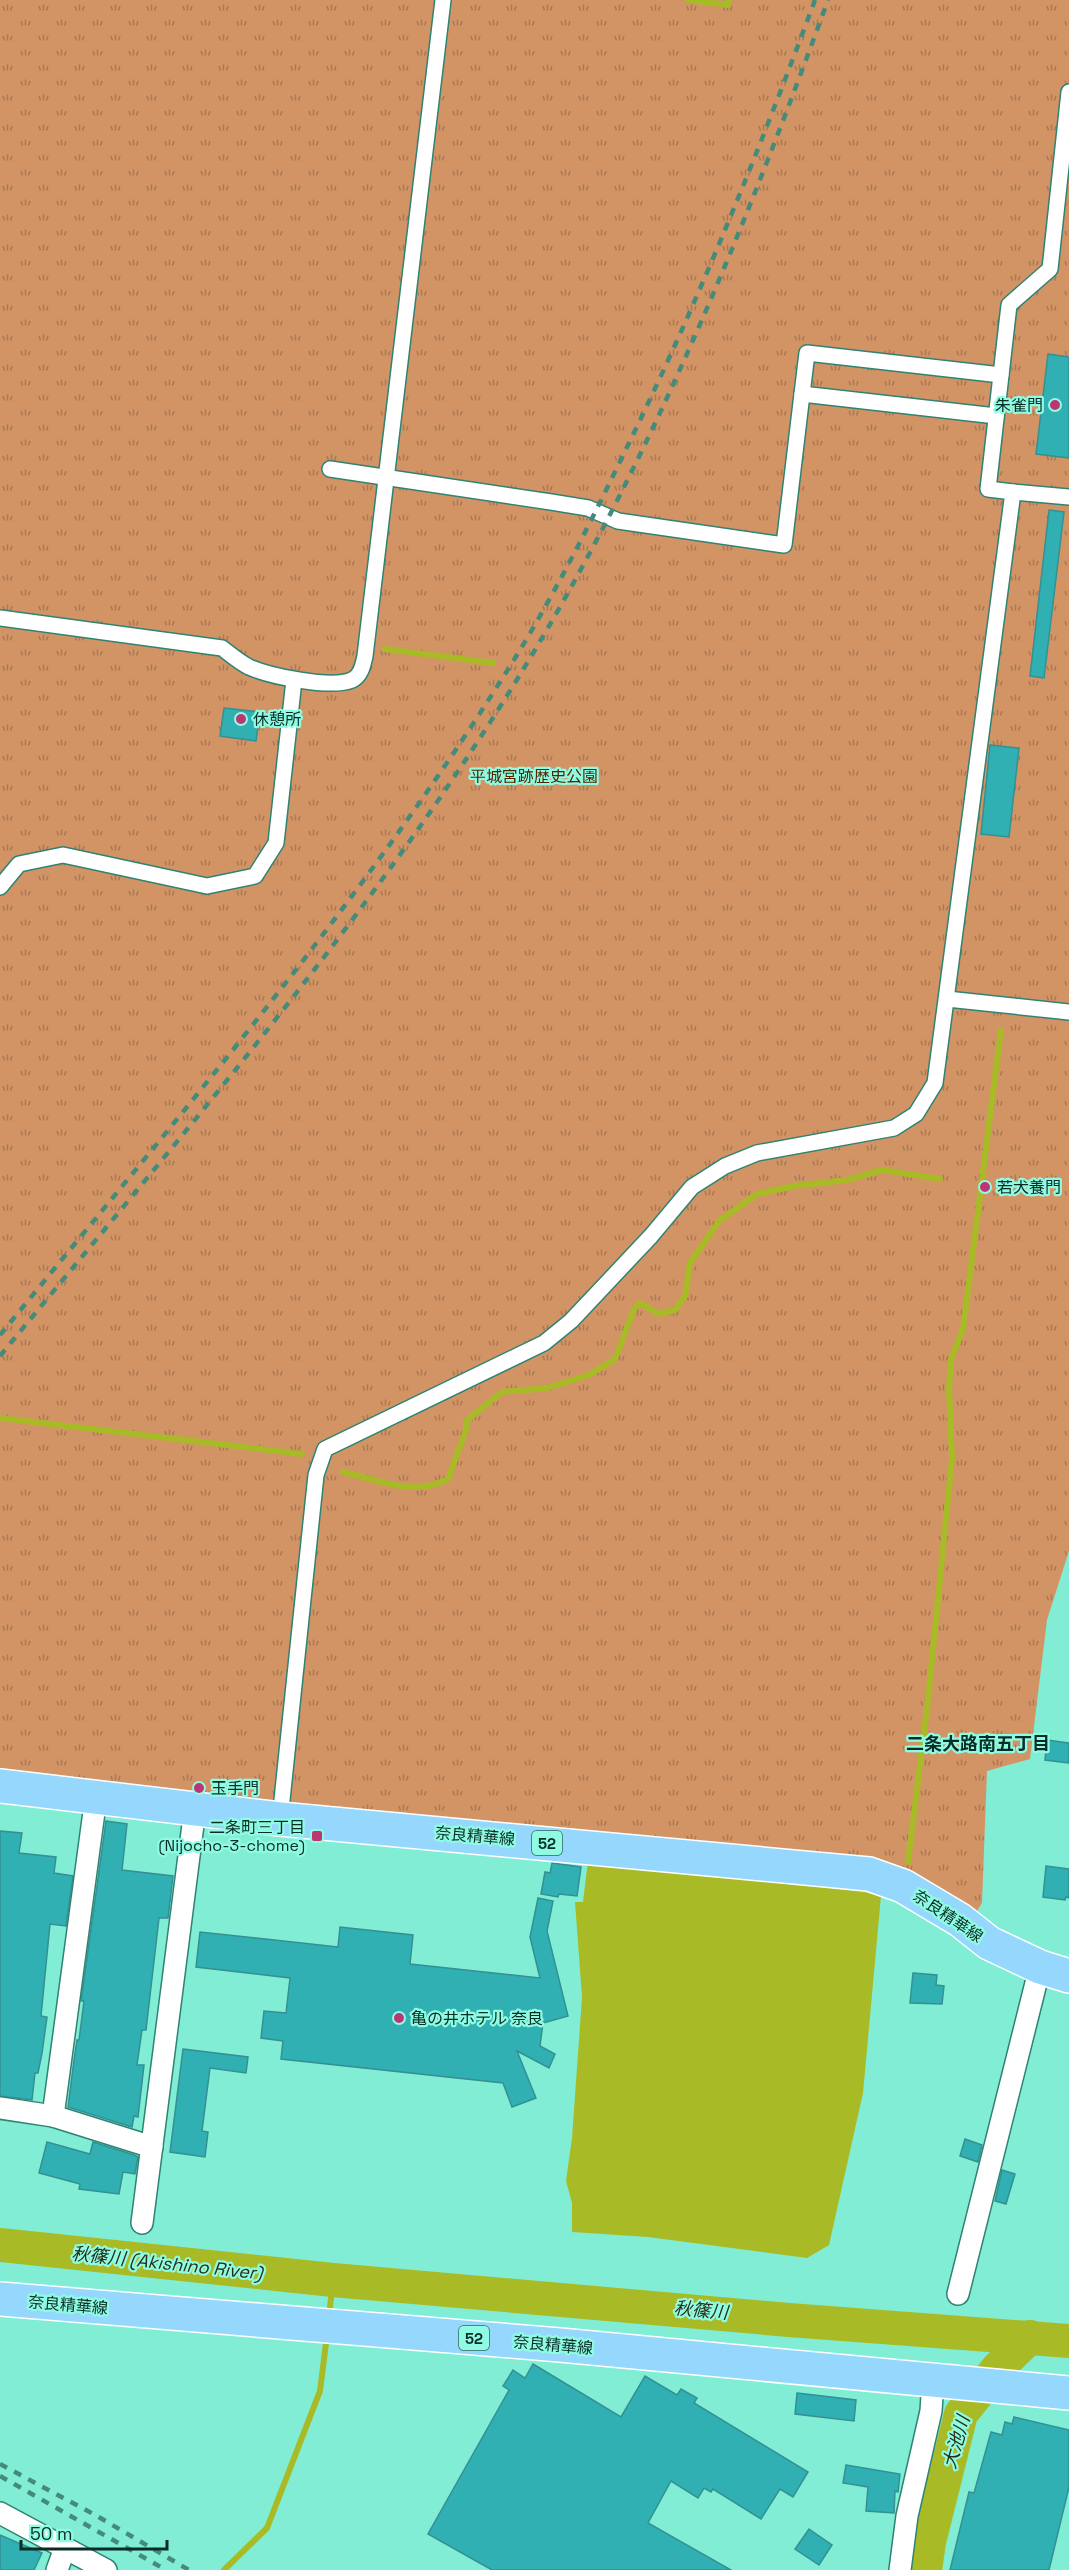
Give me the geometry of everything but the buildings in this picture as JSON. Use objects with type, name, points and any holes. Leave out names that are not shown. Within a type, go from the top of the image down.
[{"type":"main road","name":"奈良精華線","points":[[0,1786],[280,1819],[869,1874],[903,1886],[960,1920],[989,1943],[1054,1972]]},
{"type":"main road","name":"奈良精華線","points":[[0,2299],[560,2345],[1069,2392]]},
{"type":"street","points":[[0,618],[222,648],[248,666],[294,680],[336,682],[352,680],[361,671],[365,656],[443,0]]},
{"type":"street","points":[[1069,92],[1050,269],[1009,305],[988,489],[1069,497]]},
{"type":"street","points":[[330,469],[588,508],[618,521],[784,545],[807,353],[1001,375]]},
{"type":"street","points":[[802,394],[996,416]]},
{"type":"street","points":[[280,1819],[316,1475],[325,1449],[544,1343],[571,1321],[651,1236],[692,1187],[725,1166],[757,1153],[894,1128],[916,1114],[934,1083],[1013,492]]},
{"type":"street","points":[[0,887],[19,864],[63,855],[207,886],[255,876],[276,843],[294,680]]},
{"type":"street","points":[[947,999],[1069,1012]]},
{"type":"street","points":[[53,2116],[96,1797]]},
{"type":"street","points":[[142,2223],[195,1809]]},
{"type":"street","points":[[958,2294],[1054,1972]]},
{"type":"street","points":[[0,2108],[53,2116],[152,2147]]},
{"type":"street","points":[[900,2570],[906,2516],[931,2411],[941,2381]]},
{"type":"street","points":[[0,2513],[106,2570]]},
{"type":"street","points":[[57,2570],[65,2548]]},
{"type":"green space","name":"平城宮跡歴史公園","points":[[0,0],[1069,0],[1069,1551],[1047,1620],[1030,1759],[987,1771],[982,1903],[974,1916],[894,1875],[347,1809],[0,1775]]},
{"type":"shaded area","points":[[588,1861],[873,1893],[881,1896],[863,2093],[829,2245],[807,2258],[648,2237],[572,2232],[572,2203],[566,2181],[572,2138],[582,1997],[575,1902],[583,1902]]},
{"type":"waterway","points":[[688,0],[728,5],[728,0]]},
{"type":"waterway","points":[[385,649],[493,663]]},
{"type":"waterway","points":[[908,1862],[928,1700],[952,1458],[949,1389],[951,1359],[963,1329],[1001,1030]]},
{"type":"waterway","points":[[343,1472],[410,1487],[423,1487],[448,1479],[466,1430],[466,1421],[502,1392],[547,1388],[589,1375],[615,1359],[634,1309],[640,1303],[659,1314],[675,1310],[685,1296],[690,1263],[719,1221],[757,1194],[794,1186],[847,1180],[882,1170],[940,1179]]},
{"type":"waterway","points":[[0,1418],[302,1454]]},
{"type":"waterway","name":"秋篠川","points":[[0,2245],[333,2280],[789,2320],[1069,2341]]},
{"type":"waterway","points":[[329,2316],[333,2280]]},
{"type":"waterway","points":[[224,2570],[267,2528],[320,2391],[327,2335]]},
{"type":"waterway","name":"大池川","points":[[925,2570],[929,2542],[961,2414],[997,2369],[1030,2337]]},
{"type":"railway","points":[[0,1335],[260,1016],[323,935],[443,768],[518,653],[583,536],[679,336],[750,169],[815,0]]},
{"type":"railway","points":[[0,1356],[202,1112],[333,946],[456,775],[513,686],[606,522],[688,351],[761,177],[828,0]]},
{"type":"railway","points":[[0,2464],[97,2516],[189,2570]]},
{"type":"railway","points":[[0,2476],[166,2570]]},
{"type":"place","name":"朱雀門","points":[[1055,405]]},
{"type":"place","name":"休憩所","points":[[241,719]]},
{"type":"place","name":"若犬養門","points":[[985,1187]]},
{"type":"place","name":"玉手門","points":[[199,1788]]},
{"type":"place","name":"二条町三丁目 (Nijocho-3-chome)","points":[[317,1836]]},
{"type":"place","name":"亀の井ホテル 奈良","points":[[399,2018]]},
{"type":"district","name":"二条大路南五丁目","points":[[978,1743]]},
{"type":"water label","name":"秋篠川 (Akishino River)","points":[[167,2263]]}]
